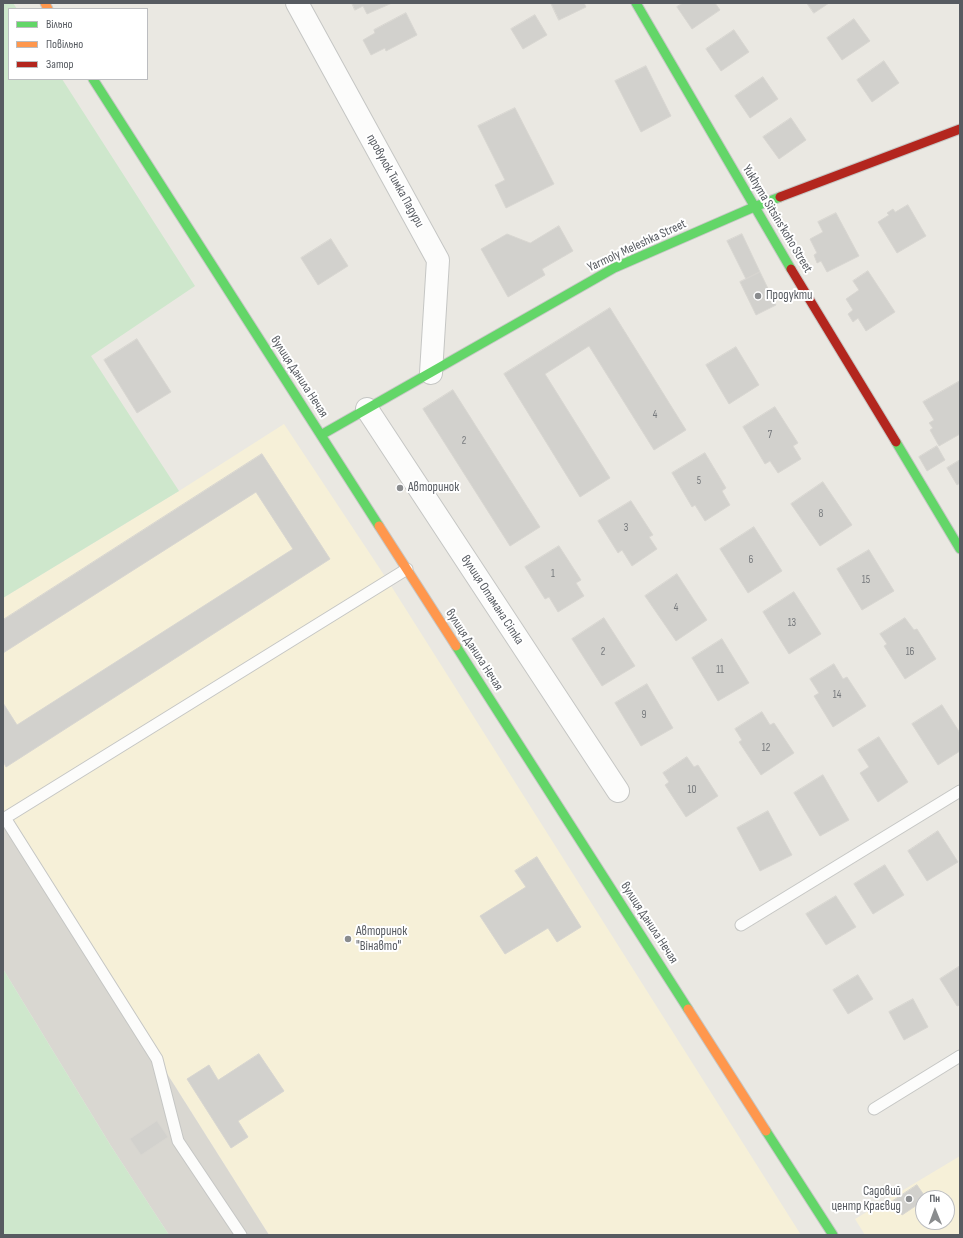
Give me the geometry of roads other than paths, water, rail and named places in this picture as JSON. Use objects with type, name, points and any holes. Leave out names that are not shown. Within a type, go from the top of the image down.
[{"type":"main road","name":"Yukhyma Sitsins'koho Street","points":[[636,3],[754,207],[960,549]]},
{"type":"main road","name":"вулиця Данила Нечая","points":[[94,80],[321,435],[366,508],[407,569],[833,1235]]},
{"type":"main road","name":"Yarmoly Meleshka Street","points":[[321,435],[614,268],[754,207],[960,128]]},
{"type":"street","name":"провулок Тимка Падури","points":[[297,3],[438,260],[431,373]]},
{"type":"street","name":"вулиця Отамана Сітка","points":[[367,409],[618,791]]},
{"type":"lane","points":[[241,1235],[178,1141],[158,1059],[5,818],[407,569]]},
{"type":"lane","points":[[742,925],[960,791]]},
{"type":"lane","points":[[874,1109],[960,1056]]},
{"type":"place","name":"Продукти","points":[[758,296]]},
{"type":"place","name":"Авторинок","points":[[400,488]]},
{"type":"place","name":"Авторинок \"Вінавто\"","points":[[348,939]]},
{"type":"place","name":"Садовий центр Краєвид","points":[[909,1199]]}]
